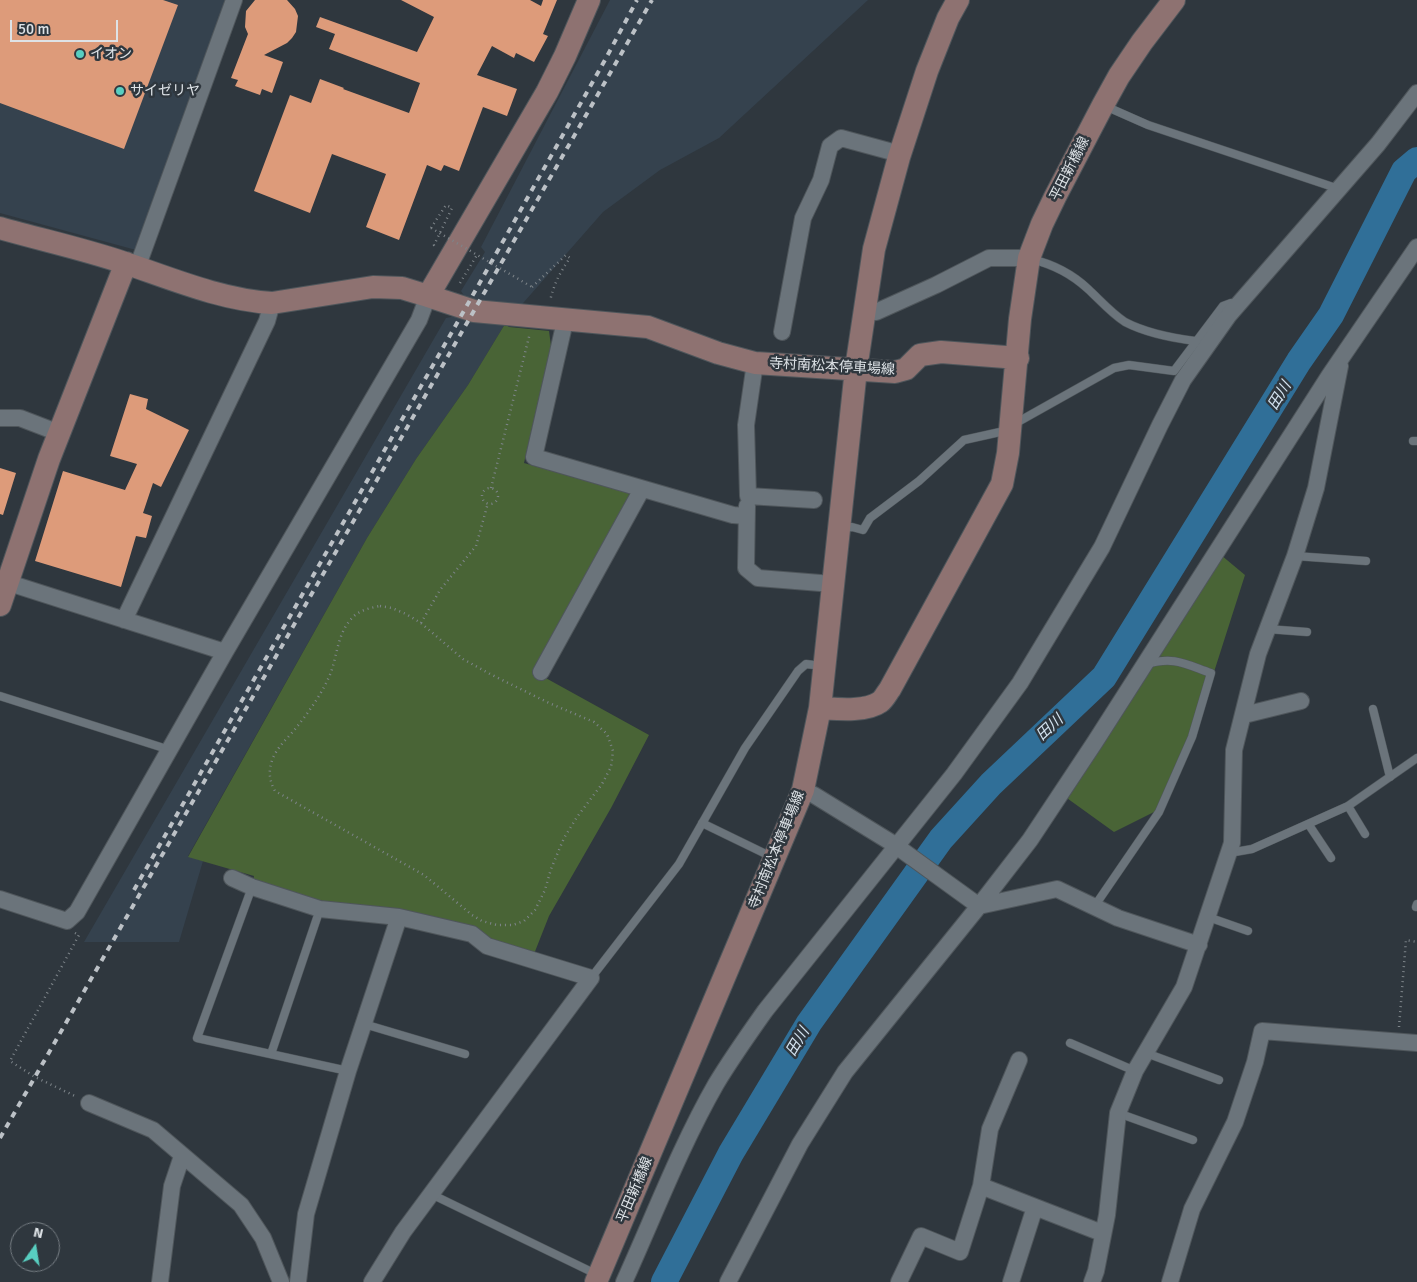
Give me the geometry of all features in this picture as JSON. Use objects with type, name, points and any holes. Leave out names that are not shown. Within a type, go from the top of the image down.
[{"type":"main road","points":[[428,296],[547,92],[589,0]]},
{"type":"main road","name":"寺村南松本停車場線","points":[[602,1280],[662,1166],[668,1149],[674,1099],[803,790],[820,708],[856,369],[874,250],[900,154],[927,71],[948,18],[958,0]]},
{"type":"main road","name":"平田新橋線","points":[[1018,358],[1020,319],[1029,258],[1042,224],[1103,105],[1124,69],[1174,0]]},
{"type":"main road","name":"寺村南松本停車場線","points":[[0,228],[132,266],[213,292],[256,302],[272,303],[374,287],[402,288],[474,311],[648,327],[718,353],[755,363],[895,372],[906,369],[920,355],[941,352],[1018,358]]},
{"type":"main road","points":[[0,605],[4,582],[59,433],[132,266]]},
{"type":"main road","points":[[820,708],[844,709],[867,707],[880,702],[890,690],[1002,484],[1008,453],[1018,358]]},
{"type":"street","points":[[132,266],[234,0]]},
{"type":"street","points":[[624,1282],[688,1140],[716,1085],[765,1011],[899,849],[1020,683],[1102,547],[1183,380],[1237,305],[1378,144],[1417,93]]},
{"type":"street","points":[[782,332],[803,218],[821,180],[830,146],[841,138],[900,154]]},
{"type":"street","points":[[728,1282],[800,1144],[845,1072],[1040,825],[1417,246]]},
{"type":"street","points":[[876,312],[936,285],[989,258],[1029,258]]},
{"type":"street","points":[[0,899],[67,921],[77,912],[225,652],[419,320],[428,296]]},
{"type":"street","points":[[124,620],[268,321],[272,303]]},
{"type":"street","points":[[563,320],[563,330],[534,457],[733,515],[746,516]]},
{"type":"street","points":[[1092,1282],[1106,1215],[1118,1113],[1135,1071],[1184,987],[1232,843],[1234,750],[1258,654],[1295,556],[1316,488],[1341,360]]},
{"type":"street","points":[[755,363],[746,425],[748,496],[746,568],[758,578],[833,584]]},
{"type":"street","points":[[0,418],[20,418],[59,433]]},
{"type":"street","points":[[541,672],[642,489]]},
{"type":"street","points":[[748,496],[814,500]]},
{"type":"street","points":[[4,582],[225,652]]},
{"type":"street","points":[[1244,715],[1301,701]]},
{"type":"street","points":[[803,790],[892,843],[977,905],[1057,889],[1118,918],[1199,945]]},
{"type":"street","points":[[232,878],[252,887],[320,909],[399,917],[472,934],[487,946],[591,978],[403,1232],[372,1282]]},
{"type":"street","points":[[298,1282],[306,1214],[348,1071],[399,917]]},
{"type":"street","points":[[1170,1282],[1192,1210],[1235,1122],[1255,1062],[1262,1031],[1417,1043]]},
{"type":"street","points":[[899,1282],[921,1236],[960,1252],[980,1186],[990,1129],[1019,1060]]},
{"type":"street","points":[[90,1103],[153,1130],[241,1205],[262,1238],[281,1282]]},
{"type":"street","points":[[160,1282],[172,1186],[182,1156]]},
{"type":"street","points":[[980,1186],[1102,1233]]},
{"type":"street","points":[[1011,1282],[1035,1207]]},
{"type":"lane","points":[[1103,105],[1148,125],[1339,189]]},
{"type":"lane","points":[[1029,258],[1066,272],[1126,322],[1174,338],[1195,341]]},
{"type":"lane","points":[[839,528],[852,527],[863,530],[870,518],[919,481],[964,440],[1000,432],[1114,368],[1129,365],[1174,371],[1223,306],[1231,303],[1237,305]]},
{"type":"lane","points":[[1295,556],[1366,561]]},
{"type":"lane","points":[[1267,629],[1308,632]]},
{"type":"lane","points":[[1094,907],[1159,812],[1192,737],[1211,673],[1172,660],[1159,660],[1145,664]]},
{"type":"lane","points":[[591,978],[678,864],[745,748],[798,671],[806,664],[824,666]]},
{"type":"lane","points":[[0,696],[170,750]]},
{"type":"lane","points":[[1372,709],[1390,777]]},
{"type":"lane","points":[[1229,853],[1252,849],[1348,806],[1416,758],[1417,750]]},
{"type":"lane","points":[[1348,806],[1365,834]]},
{"type":"lane","points":[[702,823],[775,858]]},
{"type":"lane","points":[[1309,825],[1331,858]]},
{"type":"lane","points":[[252,887],[197,1038],[348,1071]]},
{"type":"lane","points":[[271,1054],[320,909]]},
{"type":"lane","points":[[1208,918],[1248,931]]},
{"type":"lane","points":[[364,1024],[465,1054]]},
{"type":"lane","points":[[1070,1043],[1135,1071]]},
{"type":"lane","points":[[1146,1053],[1219,1080]]},
{"type":"lane","points":[[1118,1113],[1193,1140]]},
{"type":"lane","points":[[431,1194],[602,1280]]},
{"type":"path","points":[[434,245],[452,208],[446,205],[431,228],[477,255],[532,287],[566,254],[570,258],[554,285],[550,302]]},
{"type":"path","points":[[460,284],[477,255]]},
{"type":"path","points":[[491,488],[532,326]]},
{"type":"path","points":[[491,488],[498,492],[498,498],[493,504],[488,504],[482,496],[484,490],[491,488]]},
{"type":"path","points":[[421,623],[440,590],[476,546],[488,504]]},
{"type":"path","points":[[380,606],[392,608],[421,623],[463,659],[549,703],[594,722],[607,734],[613,751],[611,767],[602,784],[564,838],[551,869],[545,890],[535,910],[524,921],[513,925],[497,926],[482,921],[424,875],[275,791],[270,782],[271,766],[277,750],[321,692],[330,675],[341,633],[353,617],[366,609],[380,606]]},
{"type":"path","points":[[55,918],[55,926],[79,935],[10,1061],[35,1077],[90,1103]]},
{"type":"path","points":[[1397,1042],[1406,940],[1417,942]]},
{"type":"shaded area","points":[[0,0],[229,0],[136,250],[0,213]]},
{"type":"shaded area","points":[[610,0],[868,0],[719,138],[660,170],[603,212],[517,310],[467,300],[461,291],[485,252],[481,247]]},
{"type":"shaded area","points":[[456,316],[505,324],[468,385],[416,459],[367,538],[188,856],[203,861],[179,942],[84,942],[446,318]]},
{"type":"green space","points":[[505,324],[509,327],[549,331],[551,346],[524,463],[628,493],[631,498],[533,671],[649,735],[611,808],[549,916],[534,954],[321,901],[253,882],[254,876],[188,857],[367,538],[416,459],[468,385]]},
{"type":"green space","points":[[1221,555],[1245,575],[1214,672],[1178,659],[1156,657]]},
{"type":"green space","points":[[1174,663],[1208,675],[1197,715],[1179,763],[1156,811],[1114,832],[1064,796],[1146,670],[1154,665]]},
{"type":"building","name":"イオン","points":[[0,0],[163,0],[178,5],[124,149],[0,103]]},
{"type":"building","points":[[255,0],[287,0],[298,16],[296,32],[292,38],[287,43],[264,55],[283,62],[272,93],[262,89],[260,95],[235,86],[238,80],[231,78],[248,34],[245,27],[246,11]]},
{"type":"building","points":[[401,0],[530,0],[541,6],[543,0],[557,0],[543,34],[548,36],[534,62],[516,53],[514,58],[492,46],[477,75],[517,89],[507,116],[483,107],[459,171],[444,165],[441,171],[427,165],[399,240],[366,227],[386,174],[332,154],[310,213],[254,191],[290,95],[311,103],[320,79],[409,113],[420,83],[329,49],[335,34],[316,27],[320,17],[417,52],[434,17]]},
{"type":"building","points":[[130,394],[148,399],[146,409],[189,430],[161,487],[153,483],[143,513],[152,516],[146,538],[136,536],[121,587],[35,561],[63,471],[125,490],[137,464],[110,456]]},
{"type":"building","points":[[0,468],[16,473],[3,515],[0,514]]},
{"type":"waterway","name":"田川","points":[[664,1282],[731,1153],[809,1023],[941,839],[991,784],[1104,677],[1299,361],[1331,315],[1404,171],[1417,160]]},
{"type":"railway","points":[[134,890],[465,309],[637,0]]},
{"type":"railway","points":[[0,1138],[652,0]]},
{"type":"place","name":"イオン","points":[[80,54]]},
{"type":"place","name":"サイゼリヤ","points":[[120,91]]}]
